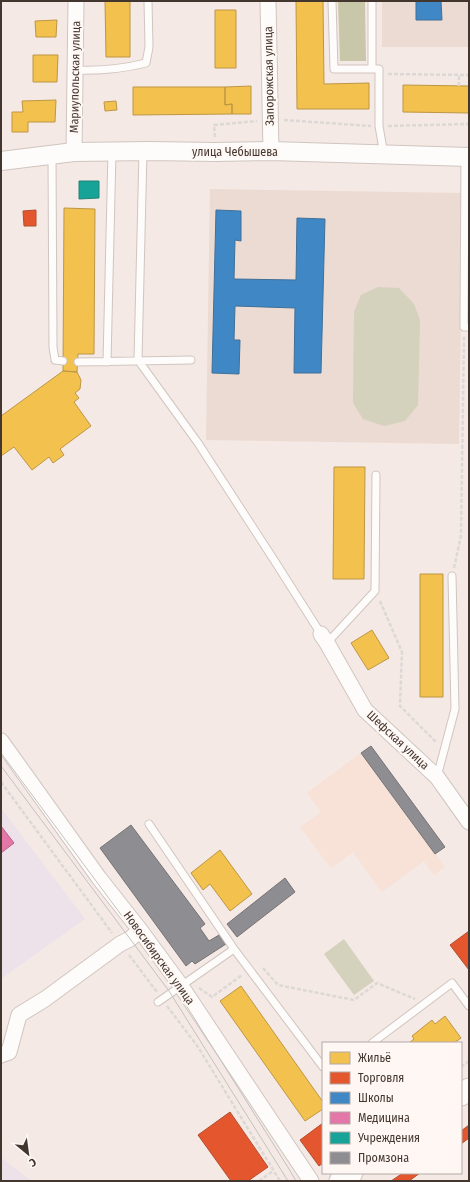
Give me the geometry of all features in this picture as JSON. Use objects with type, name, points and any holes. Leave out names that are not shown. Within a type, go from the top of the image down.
[{"type":"main road","points":[[340,1181],[350,1174]]},
{"type":"street","name":"Мариупольская улица","points":[[74,152],[76,1]]},
{"type":"street","name":"Запорожская улица","points":[[268,1],[271,151]]},
{"type":"street","name":"улица Чебышева","points":[[1,161],[74,152],[143,151],[271,151],[467,157]]},
{"type":"street","name":"Шефская улица","points":[[324,638],[365,710],[437,777],[469,822]]},
{"type":"street","name":"Новосибирская улица","points":[[1,741],[99,878],[140,930],[186,984],[311,1181]]},
{"type":"street","points":[[1,1055],[9,1052],[19,1015],[45,999],[120,944],[130,939],[140,930]]},
{"type":"lane","points":[[75,70],[103,71],[127,68],[146,63],[149,47],[148,1]]},
{"type":"lane","points":[[332,1],[334,69],[378,69],[379,126],[384,155]]},
{"type":"lane","points":[[372,1],[372,69]]},
{"type":"lane","points":[[143,151],[138,360],[198,443],[324,638],[375,591],[376,475]]},
{"type":"lane","points":[[107,362],[112,152]]},
{"type":"lane","points":[[52,155],[52,347],[55,360],[63,361]]},
{"type":"lane","points":[[466,327],[467,157]]},
{"type":"lane","points":[[78,362],[191,360]]},
{"type":"lane","points":[[437,777],[455,709],[452,576]]},
{"type":"lane","points":[[149,824],[234,949],[322,1066]]},
{"type":"lane","points":[[158,1002],[186,984],[234,949]]},
{"type":"lane","points":[[373,1042],[452,983],[469,1006]]},
{"type":"path","points":[[379,74],[469,75]]},
{"type":"path","points":[[459,75],[459,86]]},
{"type":"path","points":[[215,152],[214,125],[270,120],[379,126],[469,124]]},
{"type":"path","points":[[452,576],[461,536],[466,327]]},
{"type":"path","points":[[375,591],[402,652],[400,706],[444,749]]},
{"type":"path","points":[[186,984],[212,997],[250,969],[260,965],[278,985],[354,1000],[376,982],[425,1003]]},
{"type":"path","points":[[233,1104],[280,1181]]},
{"type":"path","points":[[259,1181],[273,1170]]},
{"type":"shaded area","points":[[338,1],[365,1],[366,61],[340,61]]},
{"type":"shaded area","points":[[382,1],[469,1],[469,47],[382,47]]},
{"type":"shaded area","points":[[210,189],[463,193],[459,444],[206,440]]},
{"type":"shaded area","points":[[378,287],[399,288],[414,304],[420,320],[418,405],[405,421],[384,426],[363,419],[353,403],[354,312],[361,295]]},
{"type":"shaded area","points":[[361,753],[445,867],[434,875],[424,861],[382,892],[353,852],[331,868],[300,827],[321,812],[307,793]]},
{"type":"shaded area","points":[[1,808],[85,919],[1,979]]},
{"type":"shaded area","points":[[344,939],[374,981],[354,995],[324,954]]},
{"type":"shaded area","points":[[1,1157],[2,1158],[31,1181],[1,1181]]},
{"type":"building: Жильё","points":[[105,1],[130,1],[130,57],[106,57]]},
{"type":"building: Жильё","points":[[296,1],[323,1],[324,84],[369,83],[369,109],[297,109]]},
{"type":"building: Жильё","points":[[215,10],[236,10],[236,68],[215,68]]},
{"type":"building: Жильё","points":[[57,20],[56,37],[36,37],[35,21]]},
{"type":"building: Жильё","points":[[33,55],[58,55],[57,82],[33,82]]},
{"type":"building: Жильё","points":[[403,85],[469,86],[469,113],[403,112]]},
{"type":"building: Жильё","points":[[251,86],[251,114],[232,114],[232,104],[225,105],[225,87]]},
{"type":"building: Жильё","points":[[133,87],[225,87],[225,105],[232,104],[232,114],[133,115]]},
{"type":"building: Жильё","points":[[56,100],[55,122],[28,122],[28,132],[12,132],[12,112],[23,112],[22,101]]},
{"type":"building: Жильё","points":[[116,101],[117,110],[105,111],[104,102]]},
{"type":"building: Жильё","points":[[64,208],[95,209],[94,354],[78,354],[77,372],[63,371]]},
{"type":"building: Жильё","points":[[63,371],[77,372],[81,380],[80,389],[75,393],[79,398],[74,402],[91,426],[60,449],[64,455],[53,463],[49,457],[32,470],[14,447],[1,456],[1,416]]},
{"type":"building: Жильё","points":[[334,467],[365,467],[364,579],[333,579]]},
{"type":"building: Жильё","points":[[420,574],[443,574],[443,697],[420,697]]},
{"type":"building: Жильё","points":[[372,630],[389,658],[368,670],[351,643]]},
{"type":"building: Жильё","points":[[220,850],[252,894],[230,911],[210,884],[203,890],[191,873]]},
{"type":"building: Жильё","points":[[241,986],[322,1101],[322,1110],[305,1121],[220,1001]]},
{"type":"building: Жильё","points":[[445,1016],[461,1038],[455,1042],[410,1042],[414,1039],[412,1036],[432,1020],[435,1024]]},
{"type":"building: Торговля","points":[[36,210],[36,226],[24,226],[23,211]]},
{"type":"building: Торговля","points":[[469,931],[469,970],[450,945]]},
{"type":"building: Торговля","points":[[230,1112],[268,1167],[248,1181],[231,1181],[198,1135]]},
{"type":"building: Торговля","points":[[322,1124],[322,1164],[319,1166],[300,1140]]},
{"type":"building: Торговля","points":[[469,1125],[469,1138],[462,1143],[462,1130]]},
{"type":"building: Торговля","points":[[402,1174],[419,1174],[409,1181],[391,1181]]},
{"type":"building: Школы","points":[[416,1],[441,1],[442,20],[416,20]]},
{"type":"building: Школы","points":[[216,210],[241,211],[241,241],[235,240],[234,279],[296,280],[297,218],[325,219],[321,373],[294,373],[295,308],[235,306],[234,340],[240,340],[239,374],[212,373]]},
{"type":"building: Медицина","points":[[1,826],[14,843],[1,853]]},
{"type":"building: Учреждения","points":[[79,181],[99,181],[99,198],[79,199]]},
{"type":"building: Промзона","points":[[371,746],[445,847],[435,854],[361,753]]},
{"type":"building: Промзона","points":[[131,825],[205,924],[200,928],[209,941],[219,935],[226,944],[195,964],[192,961],[186,966],[100,848]]},
{"type":"building: Промзона","points":[[285,878],[295,892],[237,937],[227,924]]},
{"type":"tram line","points":[[1,753],[174,986],[296,1181]]},
{"type":"tram line","points":[[1,766],[169,991],[288,1181]]}]
